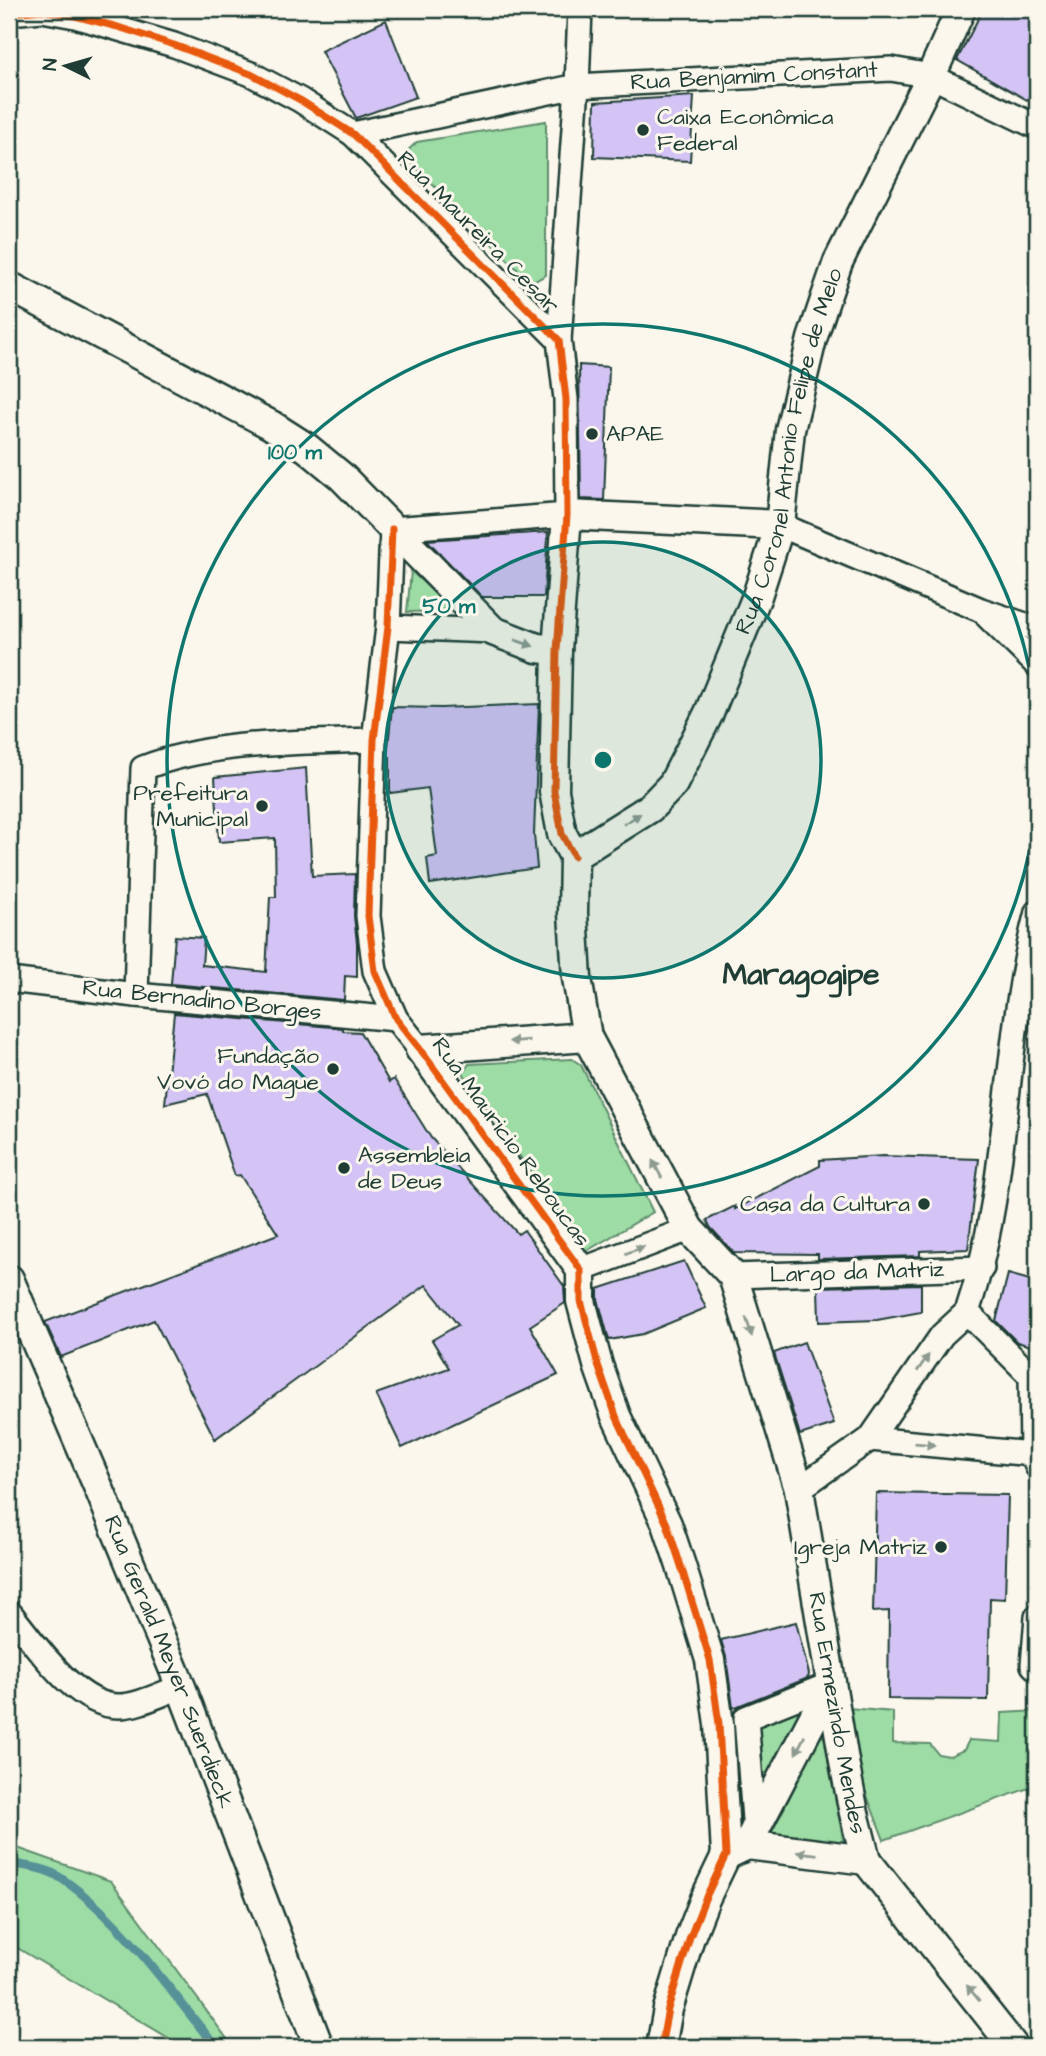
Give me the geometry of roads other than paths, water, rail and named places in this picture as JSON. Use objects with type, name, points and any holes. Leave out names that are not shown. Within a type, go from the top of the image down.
[{"type":"street","points":[[559,340],[580,9]]},
{"type":"street","name":"Rua Coronel Antonio Felipe de Melo","points":[[574,856],[650,808],[673,784],[709,713],[757,596],[780,526],[790,430],[812,339],[838,262],[931,76],[961,9]]},
{"type":"street","name":"Rua Maureira Cesar","points":[[9,13],[42,10],[75,16],[174,45],[251,74],[300,100],[353,134],[559,340],[566,399],[567,515],[556,650],[554,791],[562,834],[574,856]]},
{"type":"street","name":"Rua Benjamim Constant","points":[[353,134],[577,86],[891,69],[931,76],[1037,127]]},
{"type":"street","points":[[9,286],[271,425],[307,449],[341,476],[493,631]]},
{"type":"street","points":[[392,529],[567,515],[780,526],[981,610],[1037,629]]},
{"type":"street","name":"Rua Mauricio Reboucas","points":[[392,529],[388,627],[374,740],[368,916],[374,971],[396,1019],[581,1270],[582,1301],[598,1365],[616,1416],[667,1524],[710,1660],[719,1724],[743,1844],[705,1899],[668,2008],[661,2047]]},
{"type":"street","points":[[981,610],[1037,665]]},
{"type":"street","points":[[388,627],[493,631],[527,645],[556,650]]},
{"type":"street","points":[[136,995],[143,768],[173,757],[249,745],[374,740]]},
{"type":"street","name":"Rua Ermezindo Mendes","points":[[574,856],[573,913],[577,978],[587,1037],[689,1229],[733,1276],[799,1489],[854,1813],[866,1860],[1014,2047]]},
{"type":"street","points":[[799,1489],[870,1439],[942,1335],[967,1312],[982,1268],[1029,990],[1037,912]]},
{"type":"street","name":"Rua Bernadino Borges","points":[[9,980],[136,995],[396,1019]]},
{"type":"street","points":[[420,1049],[587,1037]]},
{"type":"street","points":[[581,1270],[689,1229]]},
{"type":"street","name":"Largo da Matriz","points":[[733,1276],[982,1268]]},
{"type":"street","name":"Rua Gerald Meyer Suerdieck","points":[[9,1279],[181,1687],[319,2047]]},
{"type":"street","points":[[870,1439],[1035,1460],[1034,1376],[967,1312]]},
{"type":"street","points":[[9,1612],[59,1672],[74,1686],[98,1701],[111,1705],[129,1704],[181,1687]]},
{"type":"street","points":[[1037,1616],[1033,1665],[1037,1670]]},
{"type":"street","points":[[743,1844],[831,1684]]},
{"type":"street","points":[[743,1844],[746,1718],[831,1684]]},
{"type":"street","points":[[743,1844],[866,1860]]},
{"type":"waterway","points":[[9,1863],[51,1872],[100,1910],[142,1954],[216,2047]]},
{"type":"place","name":"Caixa Econômica Federal","points":[[643,130]]},
{"type":"place","name":"APAE","points":[[592,434]]},
{"type":"place","name":"Prefeitura Municipal","points":[[262,806]]},
{"type":"place","name":"Fundação Vovó do Mague","points":[[333,1069]]},
{"type":"place","name":"Assembleia de Deus","points":[[344,1168]]},
{"type":"place","name":"Casa da Cultura","points":[[924,1204]]},
{"type":"place","name":"Igreja Matriz","points":[[941,1547]]},
{"type":"district","name":"Maragogipe","points":[[801,975]]}]
